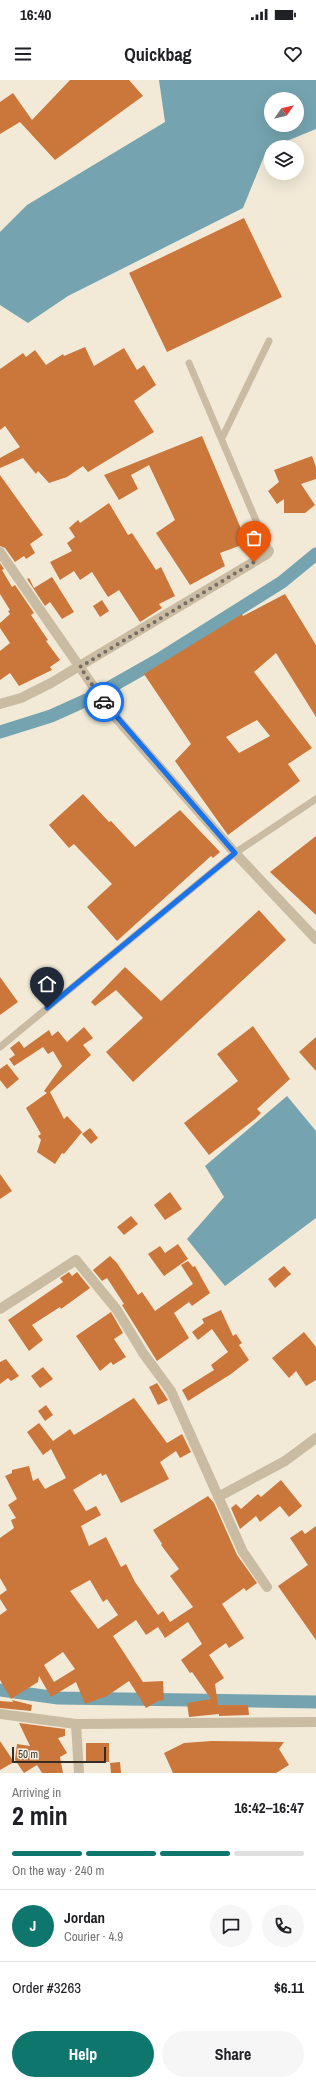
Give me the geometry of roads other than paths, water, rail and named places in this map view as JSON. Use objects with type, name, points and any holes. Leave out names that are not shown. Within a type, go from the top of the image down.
[{"type":"street","points":[[0,704],[21,698],[83,671],[267,554],[269,550]]},
{"type":"street","points":[[0,552],[111,712],[235,853],[316,939]]},
{"type":"street","points":[[0,1309],[76,1260],[117,1310],[143,1353],[171,1390],[243,1552],[267,1587]]},
{"type":"street","points":[[218,1497],[285,1461],[316,1438]]},
{"type":"street","points":[[0,1714],[76,1724],[316,1722]]},
{"type":"street","points":[[76,1724],[79,1773]]},
{"type":"lane","points":[[222,438],[269,341]]},
{"type":"lane","points":[[189,362],[269,550]]},
{"type":"lane","points":[[0,1047],[235,853],[316,799]]},
{"type":"water","points":[[159,80],[316,80],[316,129],[289,140],[264,140],[264,156],[243,208],[68,296],[28,323],[0,305],[0,232],[27,205],[165,122]]},
{"type":"water","points":[[287,1096],[316,1131],[316,1218],[225,1286],[187,1239],[224,1197],[205,1166]]},
{"type":"waterway","points":[[0,732],[51,716],[91,698],[158,660],[282,582],[316,554]]},
{"type":"waterway","points":[[0,1690],[58,1698],[316,1702]]}]
